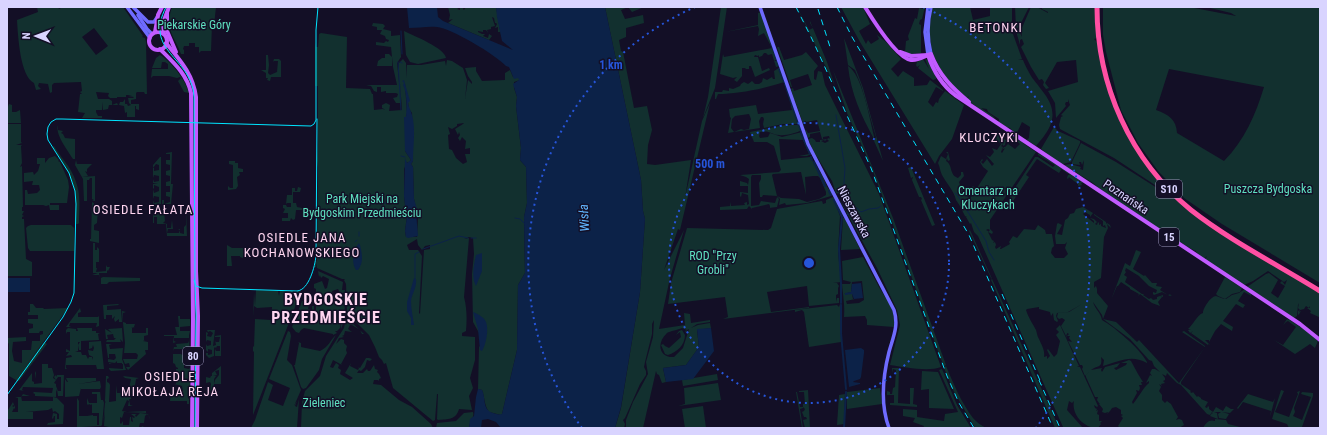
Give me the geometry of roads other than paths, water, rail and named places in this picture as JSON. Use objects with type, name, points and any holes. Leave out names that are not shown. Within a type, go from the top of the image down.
[{"type":"highway","name":"S10","points":[[1098,7],[1100,51],[1111,94],[1119,116],[1130,136],[1156,175],[1177,197],[1200,216],[1226,234],[1320,291]]},
{"type":"main road","points":[[127,7],[152,35]]},
{"type":"main road","points":[[133,7],[146,29],[152,35]]},
{"type":"main road","points":[[133,7],[149,22],[154,22],[158,16]]},
{"type":"main road","points":[[152,35],[162,7]]},
{"type":"main road","points":[[160,49],[164,47],[166,43],[164,23],[169,7]]},
{"type":"main road","name":"Nieszawska","points":[[760,7],[808,144],[894,310],[896,330],[888,355],[884,386],[884,409],[889,428]]},
{"type":"main road","points":[[865,7],[876,24],[901,56],[914,60],[930,55]]},
{"type":"main road","points":[[923,56],[926,42],[925,26],[928,7]]},
{"type":"main road","points":[[930,55],[928,24],[931,7]]},
{"type":"main road","points":[[166,13],[168,33],[179,57]]},
{"type":"main road","points":[[152,35],[159,32],[164,34]]},
{"type":"main road","name":"80","points":[[152,35],[149,42],[152,47],[155,49],[160,49],[182,73],[189,84],[191,93],[193,310],[192,428]]},
{"type":"main road","points":[[926,42],[930,55]]},
{"type":"main road","name":"80","points":[[166,43],[179,57],[189,73],[193,82],[196,97],[196,266],[198,312],[197,428]]},
{"type":"main road","name":"Poznańska","points":[[930,55],[931,62],[937,74],[949,90],[1310,331],[1320,340]]},
{"type":"main road","name":"Poznańska","points":[[930,55],[948,83],[991,119]]},
{"type":"main road","points":[[923,56],[931,62]]},
{"type":"water","name":"Wisła","points":[[407,7],[437,7],[438,17],[443,21],[513,50],[502,41],[496,7],[605,7],[641,180],[645,219],[640,292],[621,407],[615,428],[501,428],[496,422],[488,419],[482,420],[481,428],[469,428],[470,419],[474,416],[478,389],[482,390],[487,409],[494,413],[502,414],[517,350],[518,285],[525,273],[524,217],[527,203],[526,167],[520,160],[521,148],[516,106],[517,97],[513,84],[519,80],[518,78],[514,79],[509,67],[493,55],[452,32],[437,27],[409,28]]},
{"type":"water","points":[[404,80],[410,101],[408,103],[414,126],[413,161],[411,164],[413,167],[414,199],[417,209],[418,236],[408,238],[406,237],[405,231],[407,216],[404,196],[405,158],[407,163],[411,160],[405,151],[404,117],[406,117],[407,105],[403,85],[404,83],[402,81]]},
{"type":"water","points":[[359,243],[362,261],[358,270],[356,270],[354,267],[353,256]]},
{"type":"water","points":[[482,253],[482,271],[476,286],[473,275],[474,262],[476,255]]},
{"type":"water","points":[[7,278],[30,278],[30,292],[7,292]]},
{"type":"water","points":[[414,278],[416,279],[416,285],[411,301],[414,325],[411,325],[411,318],[407,311],[407,302]]},
{"type":"water","points":[[861,283],[863,298],[854,299],[852,294],[845,295],[845,293],[851,292],[852,284]]},
{"type":"water","points":[[473,312],[482,317],[487,325],[487,337],[482,351],[480,350],[478,329]]},
{"type":"water","points":[[711,328],[714,351],[693,379],[666,382],[663,368],[686,365],[699,347],[697,329]]},
{"type":"water","points":[[861,348],[864,350],[864,353],[861,377],[853,382],[860,384],[849,387],[845,350]]},
{"type":"waterway","points":[[401,31],[402,54]]},
{"type":"waterway","points":[[771,43],[779,66]]},
{"type":"waterway","points":[[398,62],[401,110]]},
{"type":"waterway","points":[[779,69],[784,82]]},
{"type":"waterway","points":[[785,84],[798,123]]},
{"type":"waterway","points":[[836,115],[845,168],[843,199],[849,210],[854,208]]},
{"type":"waterway","points":[[799,125],[801,131]]},
{"type":"waterway","points":[[801,133],[810,154]]},
{"type":"waterway","points":[[401,156],[405,157]]},
{"type":"waterway","points":[[814,162],[825,186]]},
{"type":"waterway","points":[[829,191],[831,195]]},
{"type":"waterway","points":[[955,193],[986,241],[989,252],[994,260]]},
{"type":"waterway","points":[[834,200],[842,217],[839,249],[841,303]]},
{"type":"waterway","points":[[382,203],[389,203]]},
{"type":"waterway","points":[[847,215],[854,208],[857,208],[861,212],[881,206]]},
{"type":"waterway","points":[[515,218],[520,219],[524,223]]},
{"type":"waterway","points":[[423,249],[459,236],[468,238]]},
{"type":"waterway","points":[[471,238],[476,238]]},
{"type":"waterway","points":[[415,278],[415,254],[419,252]]},
{"type":"waterway","points":[[841,305],[841,333],[846,389]]},
{"type":"waterway","points":[[844,428],[846,392]]},
{"type":"tram line","points":[[166,7],[160,22],[160,34],[164,44],[185,72],[191,83],[194,96],[196,314],[195,428]]},
{"type":"tram line","points":[[7,395],[63,317],[74,293],[75,191],[69,173],[48,140],[48,127],[51,122],[56,119],[62,119],[311,126],[316,120],[316,30],[318,7]]},
{"type":"tram line","points":[[194,280],[196,286],[202,288],[297,291],[305,287],[311,277],[316,256],[317,119]]},
{"type":"railway","points":[[796,7],[871,168],[947,376],[959,403],[974,428]]},
{"type":"railway","points":[[837,7],[852,37],[969,235],[1053,428]]},
{"type":"railway","points":[[818,9],[831,50]]},
{"type":"railway","points":[[1002,294],[1042,385]]},
{"type":"railway","points":[[1039,380],[1060,428]]},
{"type":"district","name":"BETONKI","points":[[996,27]]},
{"type":"district","name":"KLUCZYKI","points":[[989,137]]},
{"type":"district","name":"OSIEDLE FAŁATA","points":[[143,209]]},
{"type":"district","name":"OSIEDLE JANA KOCHANOWSKIEGO","points":[[302,244]]},
{"type":"district","name":"BYDGOSKIE PRZEDMIEŚCIE","points":[[326,308]]},
{"type":"district","name":"OSIEDLE MIKOŁAJA REJA","points":[[170,384]]},
{"type":"park label","name":"Piekarskie Góry","points":[[194,25]]},
{"type":"park label","name":"Puszcza Bydgoska","points":[[1268,189]]},
{"type":"park label","name":"Cmentarz na Kluczykach","points":[[988,198]]},
{"type":"park label","name":"Park Miejski na Bydgoskim Przedmieściu","points":[[362,206]]},
{"type":"park label","name":"ROD \"Przy Grobli\"","points":[[713,263]]},
{"type":"park label","name":"Zieleniec","points":[[324,403]]}]
